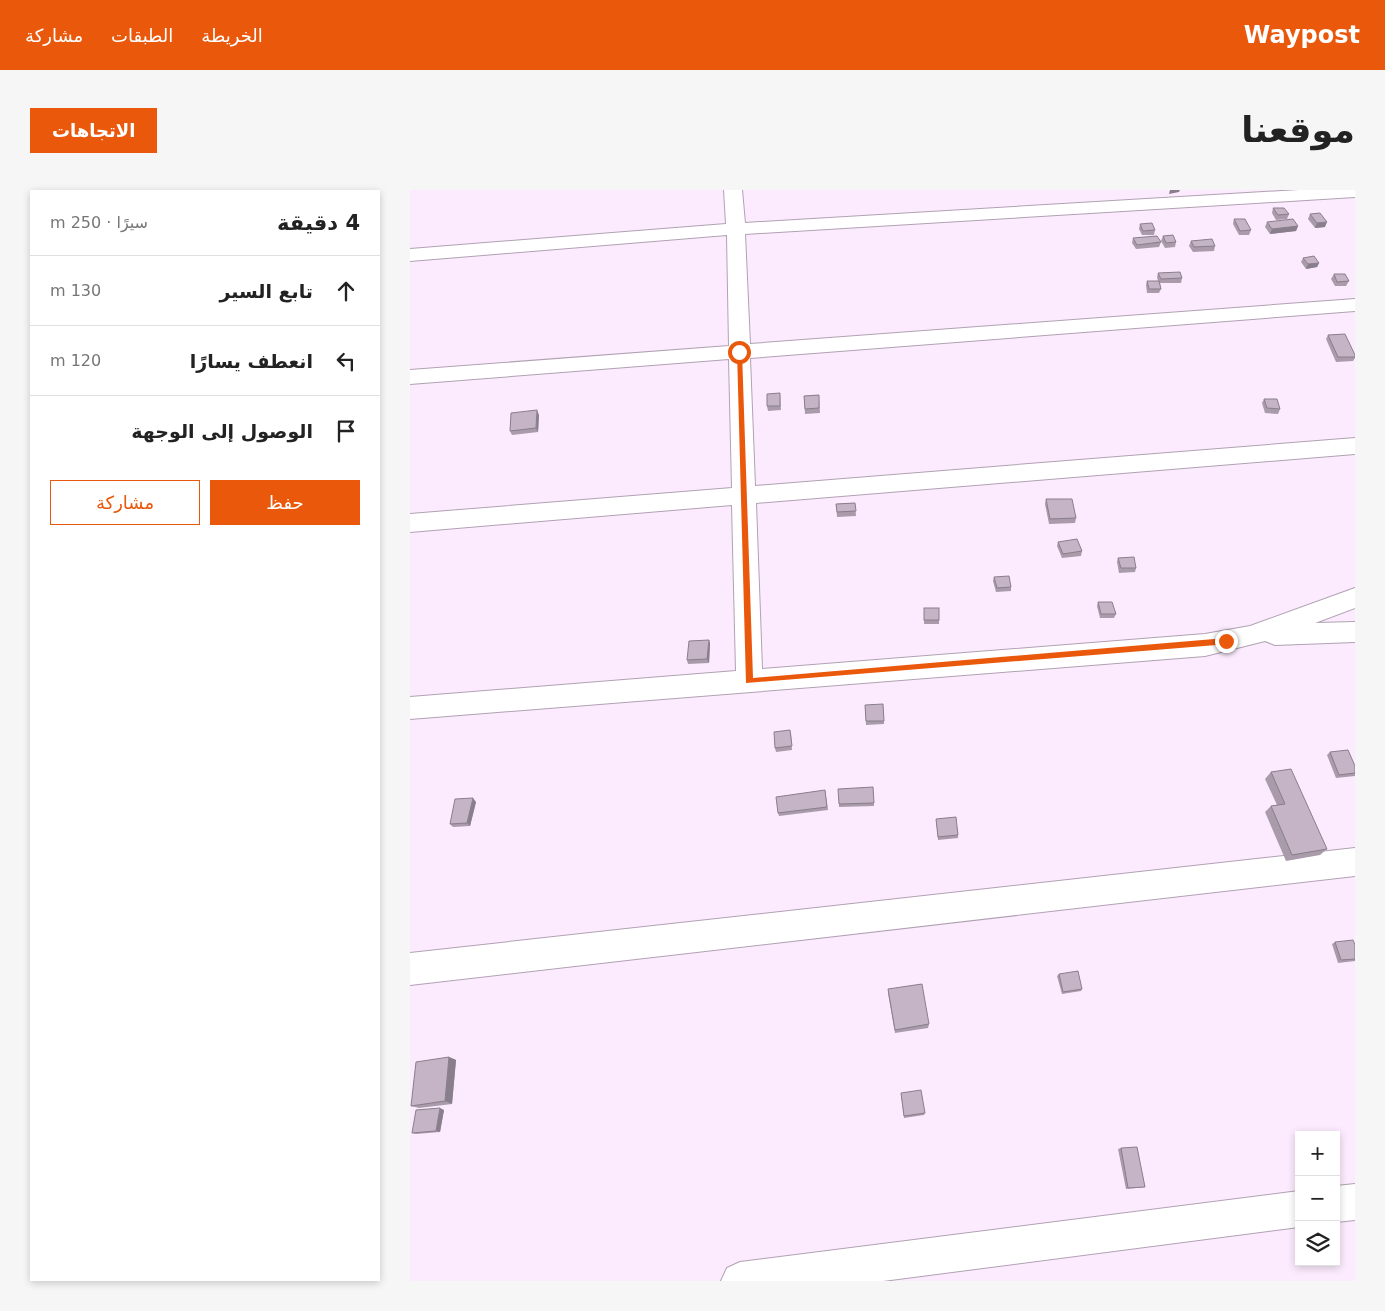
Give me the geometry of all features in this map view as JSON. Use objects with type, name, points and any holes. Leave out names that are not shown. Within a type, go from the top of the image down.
[{"type":"street","points":[[733,190],[736,229],[749,681]]},
{"type":"street","points":[[410,255],[736,229],[1354,192]]},
{"type":"street","points":[[410,377],[1355,305]]},
{"type":"street","points":[[410,523],[1355,446]]},
{"type":"street","points":[[1251,636],[1355,598]]},
{"type":"street","points":[[410,708],[1205,645],[1251,636],[1355,632]]},
{"type":"street","points":[[410,969],[1355,862]]},
{"type":"street","points":[[1340,1204],[1355,1202]]},
{"type":"street","points":[[740,1281],[1295,1210]]},
{"type":"building","points":[[1273,208],[1284,208],[1289,214],[1278,215]]},
{"type":"building","points":[[1320,213],[1327,222],[1317,223],[1310,214]]},
{"type":"building","points":[[1234,219],[1245,219],[1251,230],[1240,231]]},
{"type":"building","points":[[1293,219],[1298,226],[1272,229],[1267,222]]},
{"type":"building","points":[[1152,223],[1155,230],[1143,231],[1140,224]]},
{"type":"building","points":[[1173,235],[1176,242],[1166,243],[1163,236]]},
{"type":"building","points":[[1157,236],[1161,242],[1137,245],[1133,238]]},
{"type":"building","points":[[1212,239],[1215,246],[1194,247],[1191,241]]},
{"type":"building","points":[[1314,256],[1319,263],[1308,264],[1303,258]]},
{"type":"building","points":[[1180,272],[1182,278],[1161,279],[1158,273]]},
{"type":"building","points":[[1334,274],[1345,274],[1349,281],[1337,282]]},
{"type":"building","points":[[1147,281],[1159,281],[1161,289],[1149,289]]},
{"type":"building","points":[[1345,334],[1355,357],[1338,357],[1328,335]]},
{"type":"building","points":[[780,393],[780,406],[767,406],[767,394]]},
{"type":"building","points":[[819,395],[819,408],[805,409],[804,396]]},
{"type":"building","points":[[1264,399],[1277,399],[1280,409],[1267,408]]},
{"type":"building","points":[[537,410],[536,428],[510,431],[511,413]]},
{"type":"building","points":[[1046,499],[1072,499],[1076,518],[1050,519]]},
{"type":"building","points":[[855,503],[856,511],[837,512],[836,504]]},
{"type":"building","points":[[1077,539],[1082,551],[1063,554],[1058,542]]},
{"type":"building","points":[[1134,557],[1136,568],[1121,568],[1118,558]]},
{"type":"building","points":[[1009,576],[1011,587],[997,588],[994,577]]},
{"type":"building","points":[[1098,602],[1112,602],[1116,614],[1101,614]]},
{"type":"building","points":[[924,608],[939,608],[939,620],[924,620]]},
{"type":"building","points":[[709,640],[707,659],[687,660],[689,641]]},
{"type":"building","points":[[883,704],[884,721],[866,721],[865,705]]},
{"type":"building","points":[[790,730],[792,746],[775,748],[774,732]]},
{"type":"building","points":[[1348,750],[1355,766],[1355,773],[1339,775],[1330,752]]},
{"type":"building","points":[[1291,769],[1327,849],[1292,855],[1271,806],[1285,804],[1271,772]]},
{"type":"building","points":[[873,787],[874,803],[839,804],[838,789]]},
{"type":"building","points":[[825,790],[827,807],[778,813],[776,797]]},
{"type":"building","points":[[473,798],[467,823],[450,824],[455,799]]},
{"type":"building","points":[[956,817],[958,835],[938,837],[936,819]]},
{"type":"building","points":[[1353,940],[1355,959],[1341,960],[1335,942]]},
{"type":"building","points":[[1078,971],[1082,989],[1063,992],[1059,974]]},
{"type":"building","points":[[922,984],[929,1024],[895,1030],[888,989]]},
{"type":"building","points":[[449,1057],[445,1101],[411,1106],[416,1062]]},
{"type":"building","points":[[921,1090],[925,1113],[904,1116],[901,1093]]},
{"type":"building","points":[[440,1108],[436,1131],[412,1133],[416,1110]]},
{"type":"building","points":[[1137,1147],[1145,1187],[1128,1188],[1121,1148]]},
{"type":"route","points":[[739,352],[749,681],[1205,645],[1226,641]]}]
